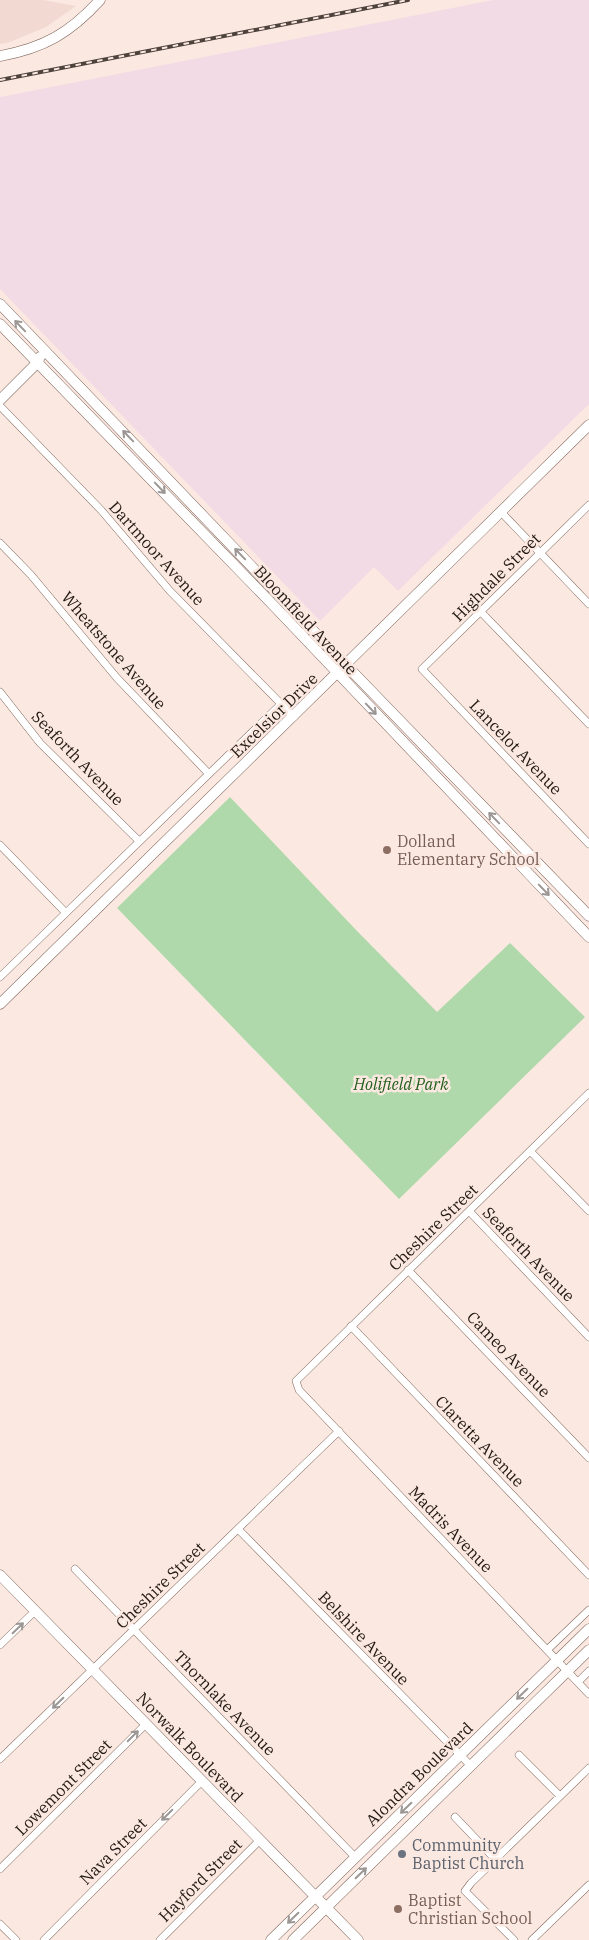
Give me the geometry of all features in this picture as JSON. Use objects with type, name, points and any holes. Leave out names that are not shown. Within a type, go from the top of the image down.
[{"type":"main road","points":[[0,56],[34,48],[60,36],[83,18],[100,0]]},
{"type":"main road","name":"Bloomfield Avenue","points":[[0,304],[589,916]]},
{"type":"main road","name":"Bloomfield Avenue","points":[[0,324],[274,606],[589,937]]},
{"type":"main road","points":[[0,400],[37,363],[41,347]]},
{"type":"main road","points":[[37,363],[47,361],[56,363]]},
{"type":"main road","points":[[64,390],[80,387],[77,403]]},
{"type":"main road","name":"Excelsior Drive","points":[[0,1004],[589,425]]},
{"type":"main road","name":"Norwalk Boulevard","points":[[0,1575],[358,1940]]},
{"type":"main road","name":"Alondra Boulevard","points":[[271,1940],[589,1629]]},
{"type":"main road","name":"Alondra Boulevard","points":[[293,1940],[589,1650]]},
{"type":"street","name":"Dartmoor Avenue","points":[[0,406],[101,510],[170,591],[294,717]]},
{"type":"street","name":"Highdale Street","points":[[422,669],[589,504]]},
{"type":"street","points":[[501,512],[589,604]]},
{"type":"street","name":"Wheatstone Avenue","points":[[0,543],[31,575],[117,678],[209,774]]},
{"type":"street","points":[[481,612],[589,724]]},
{"type":"street","name":"Lancelot Avenue","points":[[422,669],[589,844]]},
{"type":"street","name":"Seaforth Avenue","points":[[0,692],[40,743],[139,841]]},
{"type":"street","name":"Excelsior Drive","points":[[0,977],[281,704]]},
{"type":"street","points":[[0,845],[66,913]]},
{"type":"street","name":"Cheshire Street","points":[[296,1381],[589,1093]]},
{"type":"street","points":[[530,1150],[589,1211]]},
{"type":"street","name":"Seaforth Avenue","points":[[469,1211],[589,1337]]},
{"type":"street","name":"Cameo Avenue","points":[[408,1270],[589,1458]]},
{"type":"street","name":"Claretta Avenue","points":[[351,1326],[589,1575]]},
{"type":"street","name":"Madris Avenue","points":[[296,1381],[299,1390],[589,1694]]},
{"type":"street","name":"Cheshire Street","points":[[0,1759],[339,1431]]},
{"type":"street","name":"Belshire Avenue","points":[[238,1529],[471,1766]]},
{"type":"street","name":"Thornlake Avenue","points":[[75,1569],[355,1857]]},
{"type":"street","points":[[547,1650],[589,1610]]},
{"type":"street","points":[[0,1645],[35,1611]]},
{"type":"street","points":[[578,1682],[589,1671]]},
{"type":"street","name":"Lowemont Street","points":[[0,1869],[146,1724]]},
{"type":"street","points":[[519,1755],[560,1796]]},
{"type":"street","points":[[514,1940],[465,1891],[495,1859],[589,1768]]},
{"type":"street","name":"Nava Street","points":[[44,1940],[202,1781]]},
{"type":"street","points":[[455,1817],[495,1859]]},
{"type":"street","name":"Hayford Street","points":[[160,1940],[260,1840]]},
{"type":"street","points":[[532,1940],[589,1885]]},
{"type":"street","points":[[0,1924],[16,1940]]},
{"type":"shaded area","points":[[0,0],[43,0],[76,6],[46,27],[10,42],[0,44]]},
{"type":"shaded area","points":[[493,0],[589,0],[589,404],[398,591],[374,567],[320,621],[0,289],[0,97]]},
{"type":"green space","name":"Holifield Park","points":[[230,797],[437,1012],[510,943],[585,1017],[399,1199],[117,908]]},
{"type":"railway","points":[[0,80],[408,0]]},
{"type":"place","name":"Dolland Elementary School","points":[[387,850]]},
{"type":"place","name":"Community Baptist Church","points":[[402,1854]]},
{"type":"place","name":"Baptist Christian School","points":[[398,1909]]}]
